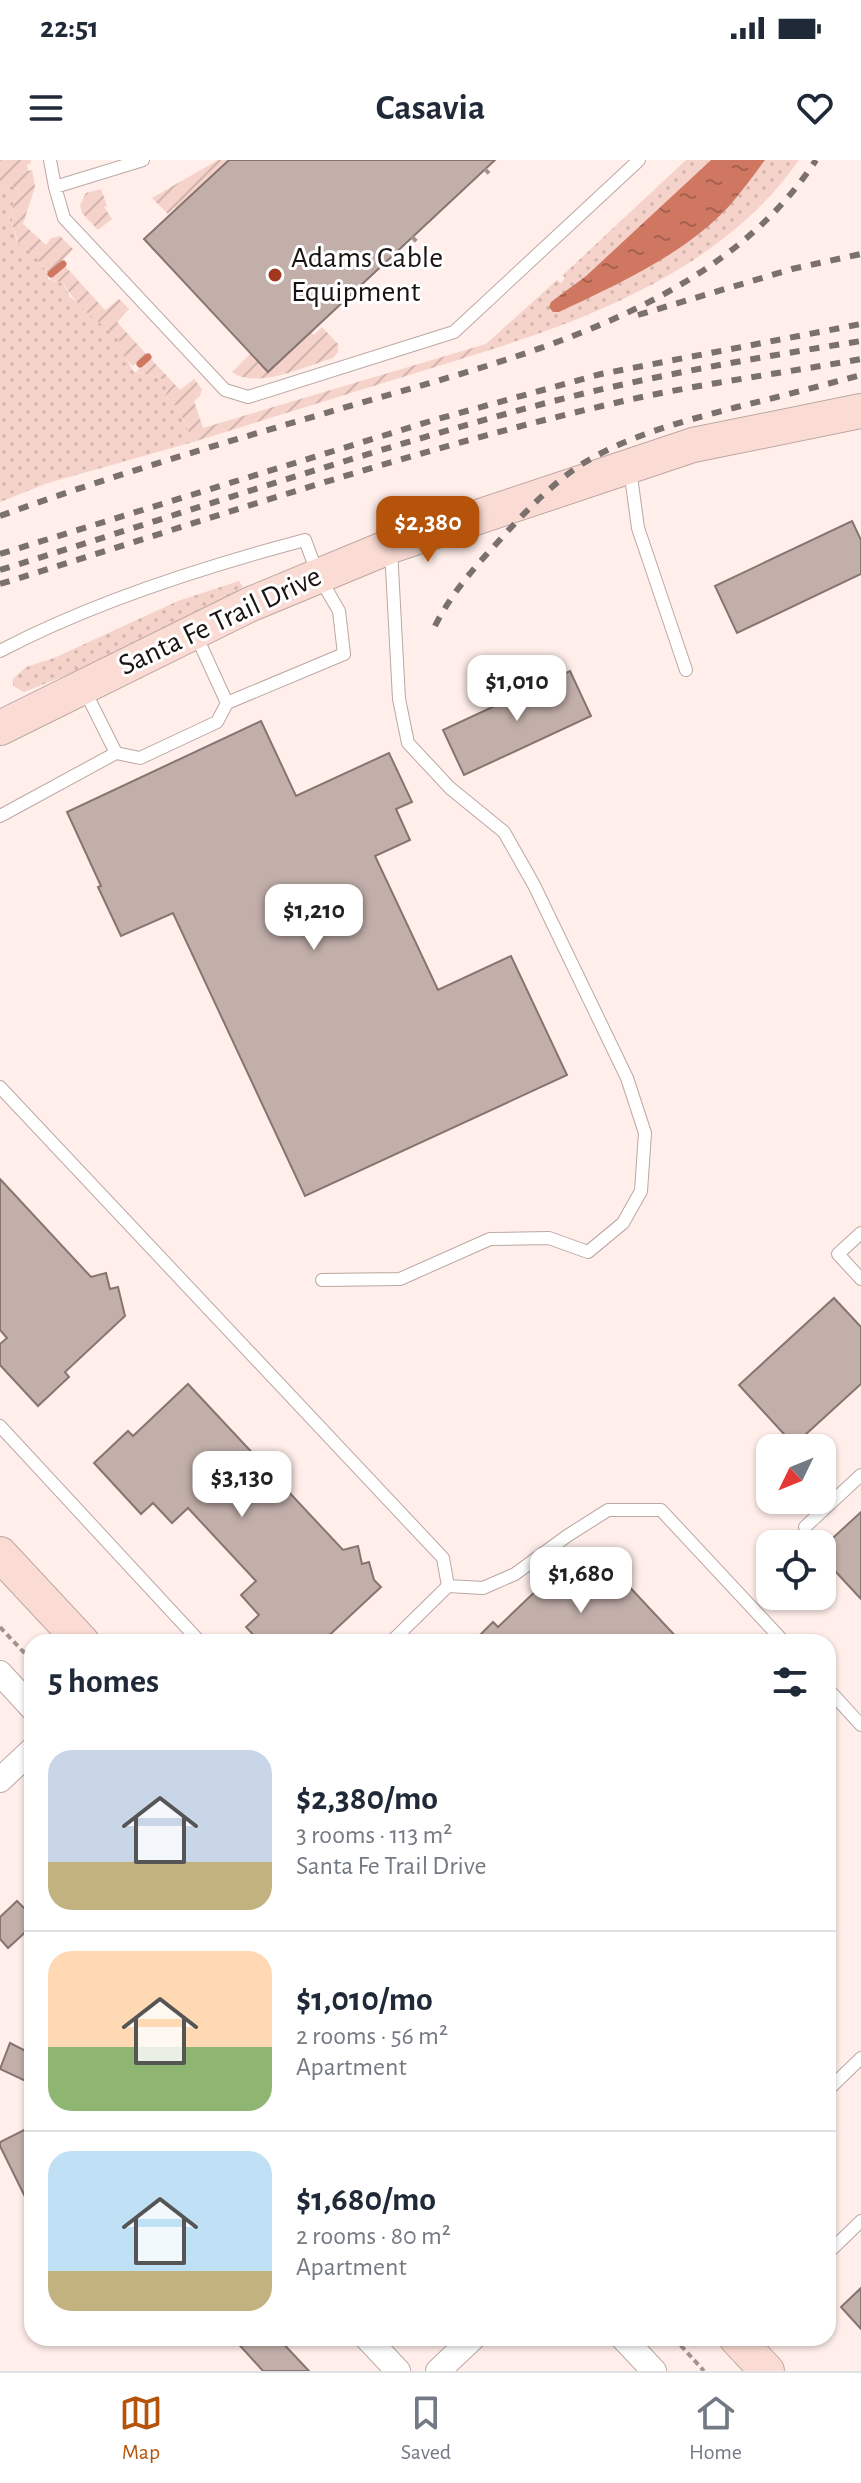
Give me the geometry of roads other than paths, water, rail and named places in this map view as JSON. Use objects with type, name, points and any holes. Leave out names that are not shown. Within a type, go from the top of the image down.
[{"type":"main road","name":"Santa Fe Trail Drive","points":[[3,721],[318,575],[391,546],[693,445],[861,412]]},
{"type":"main road","points":[[0,1554],[75,1634]]},
{"type":"main road","points":[[744,2346],[767,2371]]},
{"type":"street","points":[[0,1673],[24,1699]]},
{"type":"street","points":[[0,1780],[24,1758]]},
{"type":"street","points":[[375,2346],[398,2371]]},
{"type":"street","points":[[438,2371],[465,2346]]},
{"type":"street","points":[[631,2346],[654,2371]]},
{"type":"lane","points":[[50,160],[64,218],[225,390],[248,397],[454,332],[639,160]]},
{"type":"lane","points":[[55,187],[143,160]]},
{"type":"lane","points":[[630,466],[638,528],[686,670]]},
{"type":"lane","points":[[0,651],[40,630],[220,562],[305,540],[318,575],[339,611],[344,654],[227,703],[217,722],[140,758],[116,753],[0,816]]},
{"type":"lane","points":[[322,1280],[400,1279],[490,1239],[549,1238],[588,1252],[623,1223],[641,1191],[645,1133],[627,1078],[534,885],[504,832],[450,788],[408,743],[399,699],[391,546]]},
{"type":"lane","points":[[194,631],[227,703]]},
{"type":"lane","points":[[83,686],[116,753]]},
{"type":"lane","points":[[0,1087],[443,1558],[448,1586]]},
{"type":"lane","points":[[861,1233],[838,1254],[861,1279]]},
{"type":"lane","points":[[0,1426],[193,1634]]},
{"type":"lane","points":[[805,1527],[861,1475]]},
{"type":"lane","points":[[401,1634],[448,1586],[483,1588],[515,1574],[608,1510],[661,1510],[777,1634]]},
{"type":"lane","points":[[836,1698],[861,1725]]},
{"type":"lane","points":[[836,2082],[861,2058]]},
{"type":"lane","points":[[836,2245],[861,2221]]},
{"type":"water","points":[[711,160],[765,160],[731,204],[693,238],[627,279],[559,312],[553,312],[549,307],[551,302],[586,276]]},
{"type":"waterway","points":[[51,274],[63,264]]},
{"type":"waterway","points":[[140,364],[148,357]]},
{"type":"railway","points":[[0,516],[167,460],[467,372],[600,325],[664,294],[722,258],[773,213],[816,160]]},
{"type":"railway","points":[[638,315],[792,269],[861,254]]},
{"type":"railway","points":[[0,554],[434,420],[601,374],[861,324]]},
{"type":"railway","points":[[0,570],[340,463],[546,403],[663,376],[861,341]]},
{"type":"railway","points":[[0,584],[312,486],[548,419],[657,394],[861,359]]},
{"type":"railway","points":[[435,626],[455,593],[488,553],[537,501],[582,464],[619,445],[677,424],[861,375]]},
{"type":"place","name":"Adams Cable Equipment","points":[[275,275]]}]
